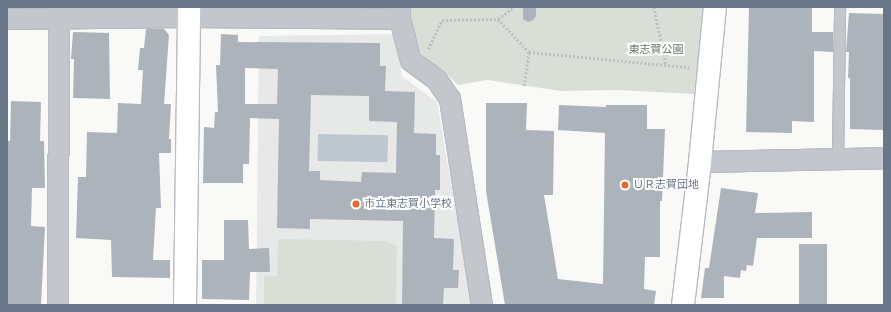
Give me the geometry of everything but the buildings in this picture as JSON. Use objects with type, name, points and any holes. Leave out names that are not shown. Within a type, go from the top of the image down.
[{"type":"street","points":[[682,305],[700,162],[715,7]]},
{"type":"street","points":[[185,305],[189,12]]},
{"type":"street","points":[[7,19],[59,13],[400,13],[411,61],[437,80],[450,99],[482,305]]},
{"type":"street","points":[[58,305],[59,13]]},
{"type":"street","points":[[700,162],[884,158]]},
{"type":"lane","points":[[838,159],[840,7]]},
{"type":"path","points":[[427,52],[442,20],[498,19],[514,7]]},
{"type":"path","points":[[654,7],[666,65]]},
{"type":"path","points":[[498,19],[529,52],[709,69]]},
{"type":"path","points":[[524,86],[529,52]]},
{"type":"shaded area","name":"市立東志賀小学校","points":[[396,34],[402,76],[437,102],[472,305],[256,305],[259,36]]},
{"type":"shaded area","points":[[318,134],[388,135],[388,162],[318,161]]},
{"type":"green space","name":"東志賀公園","points":[[410,7],[705,7],[694,94],[618,90],[561,91],[487,80],[458,85],[443,70],[423,58],[410,17]]},
{"type":"green space","points":[[278,239],[386,241],[397,246],[396,305],[264,305],[264,276],[277,276]]},
{"type":"place","name":"ＵＲ志賀団地","points":[[625,185]]},
{"type":"place","name":"市立東志賀小学校","points":[[356,204]]}]
